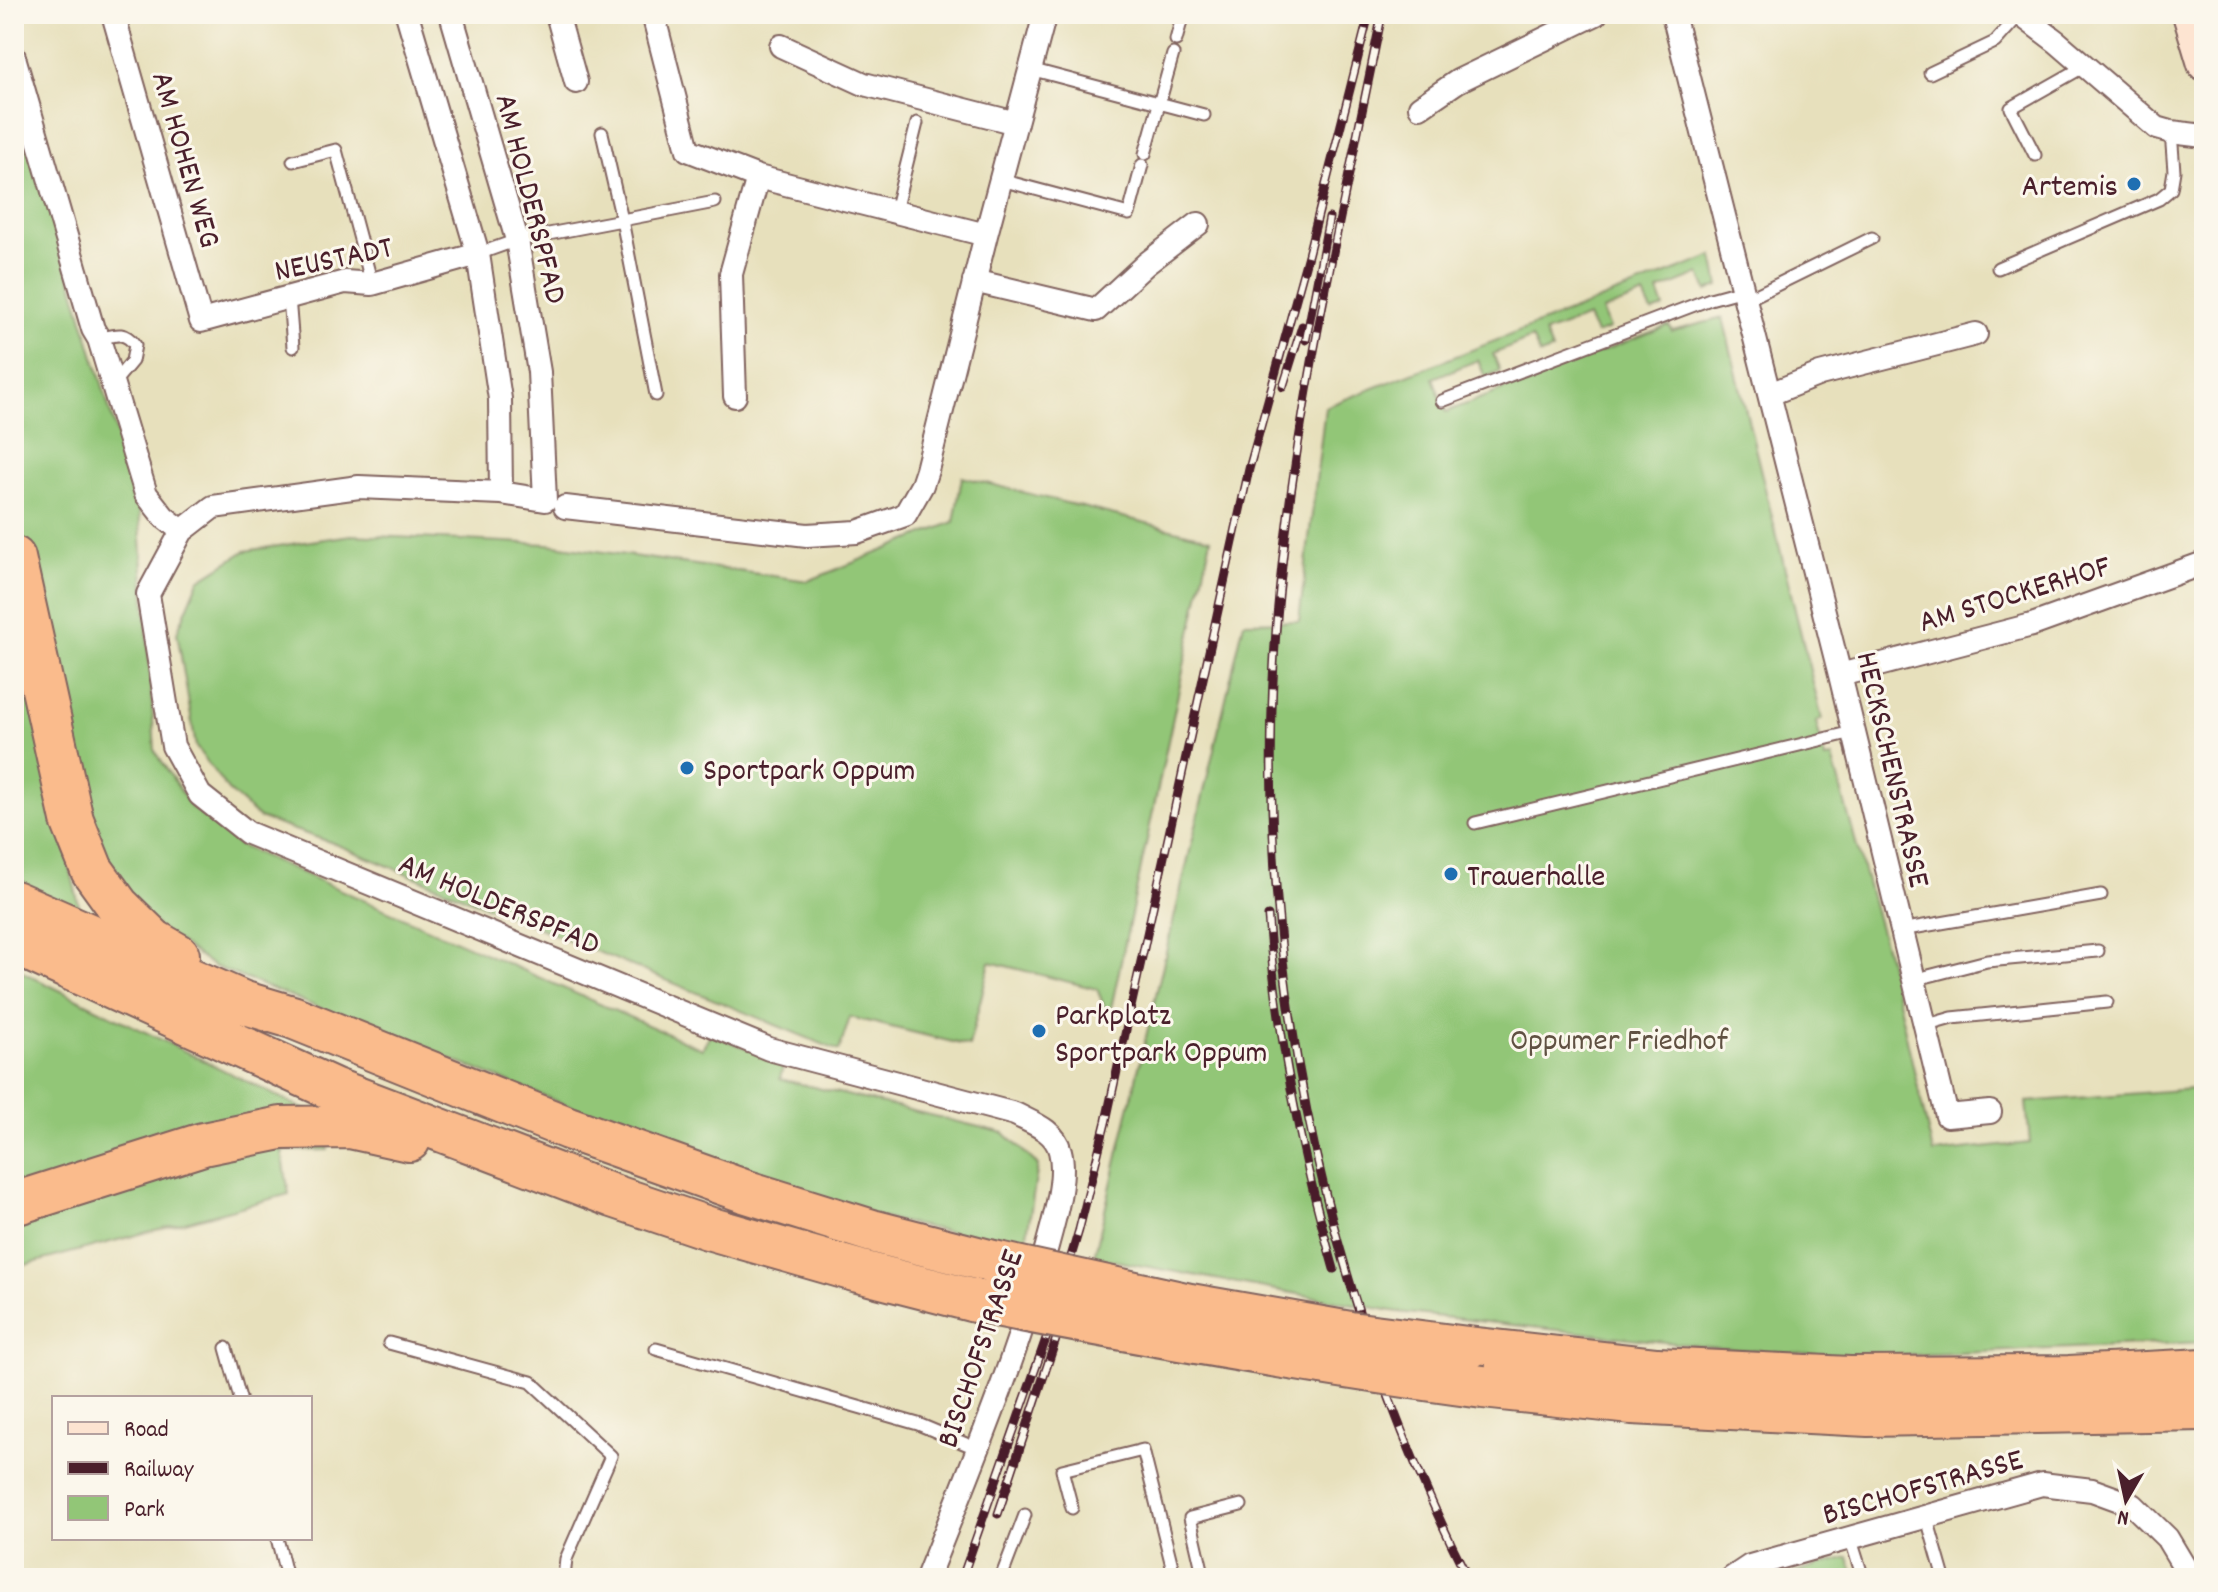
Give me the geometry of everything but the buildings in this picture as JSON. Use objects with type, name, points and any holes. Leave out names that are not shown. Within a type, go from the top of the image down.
[{"type":"highway","points":[[14,558],[72,820],[92,870],[118,906],[154,941],[292,1017]]},
{"type":"highway","points":[[14,902],[242,1002],[292,1017],[568,1128],[744,1191],[872,1231],[989,1261],[1190,1305],[1350,1333],[1657,1369],[1850,1378],[2069,1377],[2204,1370]]},
{"type":"highway","points":[[14,943],[333,1089],[613,1196],[738,1236],[975,1301],[1331,1366],[1632,1403],[1868,1415],[2204,1409]]},
{"type":"highway","points":[[14,1204],[203,1144],[281,1128],[350,1127],[412,1140],[575,1198],[613,1196]]},
{"type":"main road","points":[[2189,14],[2204,64]]},
{"type":"street","name":"AM HOHEN WEG","points":[[113,14],[201,321]]},
{"type":"street","points":[[407,14],[478,254],[500,399],[501,493]]},
{"type":"street","name":"AM HOLDERSPFAD","points":[[451,14],[517,240],[539,372],[555,503],[501,493],[359,487],[213,507],[182,531],[148,594],[173,746],[200,795],[248,833],[769,1049],[1015,1114],[1052,1134]]},
{"type":"street","points":[[557,14],[576,82]]},
{"type":"street","points":[[653,14],[688,150],[758,177],[986,235]]},
{"type":"street","points":[[555,503],[807,535],[857,532],[905,515],[922,485],[1045,14]]},
{"type":"street","points":[[1420,107],[1458,81],[1596,14]]},
{"type":"street","name":"HECKSCHENSTRASSE","points":[[1673,14],[1840,675],[1947,1116],[1990,1112]]},
{"type":"street","points":[[2020,14],[2157,128],[2204,136]]},
{"type":"street","points":[[781,46],[864,84],[1016,123]]},
{"type":"street","points":[[14,57],[93,329],[99,339],[146,494],[164,517],[182,531]]},
{"type":"street","points":[[735,396],[731,274],[758,177]]},
{"type":"street","points":[[974,281],[1096,310],[1146,264],[1198,224]]},
{"type":"street","name":"NEUSTADT","points":[[201,321],[345,282],[372,284],[478,254]]},
{"type":"street","points":[[1770,394],[1834,370],[1976,334]]},
{"type":"street","name":"AM STOCKERHOF","points":[[1840,675],[2032,625],[2204,563]]},
{"type":"street","name":"BISCHOFSTRASSE","points":[[927,1578],[978,1449],[1035,1289],[1055,1218],[1062,1169],[1060,1150],[1052,1134]]},
{"type":"street","name":"BISCHOFSTRASSE","points":[[1732,1578],[1750,1566],[2042,1484],[2092,1490],[2133,1505],[2167,1538],[2191,1578]]},
{"type":"lane","points":[[1176,40],[1183,14]]},
{"type":"lane","points":[[1930,73],[1995,42],[2020,14]]},
{"type":"lane","points":[[1001,180],[1129,214],[1173,54]]},
{"type":"lane","points":[[2035,155],[2011,108],[2086,66]]},
{"type":"lane","points":[[1030,69],[1204,115]]},
{"type":"lane","points":[[895,211],[917,123]]},
{"type":"lane","points":[[1998,268],[2159,199],[2171,189],[2171,132]]},
{"type":"lane","points":[[602,133],[656,395]]},
{"type":"lane","points":[[293,161],[336,150],[372,284]]},
{"type":"lane","points":[[478,254],[517,240],[715,202]]},
{"type":"lane","points":[[1442,401],[1710,299],[1745,295],[1872,238]]},
{"type":"lane","points":[[289,297],[293,347]]},
{"type":"lane","points":[[99,339],[119,333],[129,336],[135,345],[132,361],[112,385]]},
{"type":"lane","points":[[1475,823],[1853,732]]},
{"type":"lane","points":[[1901,930],[2101,895]]},
{"type":"lane","points":[[1913,980],[1987,961],[2098,951]]},
{"type":"lane","points":[[1924,1026],[1952,1018],[2107,1002]]},
{"type":"lane","points":[[389,1343],[531,1382],[611,1456],[566,1559],[564,1578]]},
{"type":"lane","points":[[226,1348],[239,1396]]},
{"type":"lane","points":[[656,1349],[918,1424],[978,1449]]},
{"type":"lane","points":[[1072,1508],[1062,1470],[1143,1450],[1175,1578]]},
{"type":"lane","points":[[1204,1578],[1190,1518],[1241,1505]]},
{"type":"lane","points":[[1001,1578],[1025,1515]]},
{"type":"lane","points":[[1926,1515],[1944,1578]]},
{"type":"lane","points":[[1850,1537],[1863,1578]]},
{"type":"lane","points":[[278,1540],[287,1578]]},
{"type":"green space","points":[[14,86],[139,509],[155,751],[191,807],[238,845],[702,1049],[710,1034],[784,1062],[780,1079],[1004,1133],[1038,1165],[1025,1247],[882,1218],[658,1141],[213,966],[139,914],[41,743],[80,910],[14,883]]},
{"type":"green space","name":"Oppumer Friedhof","points":[[1713,256],[1719,286],[1707,291],[1700,274],[1658,291],[1664,308],[1652,312],[1644,295],[1602,311],[1609,329],[1596,334],[1588,317],[1545,333],[1552,351],[1540,355],[1532,338],[1493,354],[1500,371],[1485,377],[1478,360],[1433,378],[1446,412],[1669,325],[1672,331],[1723,318],[1822,719],[1816,722],[1825,759],[1832,757],[1889,961],[1933,1153],[2030,1143],[2026,1102],[2204,1088],[2204,1342],[1872,1357],[1718,1348],[1398,1312],[1094,1257],[1244,622],[1299,621],[1325,407]]},
{"type":"green space","name":"Sportpark Oppum","points":[[962,477],[1211,539],[1109,1018],[1097,989],[990,962],[969,1046],[850,1017],[839,1051],[330,842],[259,818],[228,790],[196,747],[177,632],[199,580],[245,551],[351,535],[548,544],[808,581],[954,522]]},
{"type":"green space","points":[[14,968],[326,1120],[328,1150],[282,1151],[289,1194],[14,1268]]},
{"type":"green space","points":[[1848,1557],[1855,1578],[1778,1578]]},
{"type":"railway","points":[[962,1578],[1049,1330],[1079,1230],[1106,1121],[1249,469],[1308,255],[1369,14]]},
{"type":"railway","points":[[1382,14],[1307,389],[1285,541],[1277,617],[1271,741],[1275,865],[1287,988],[1307,1111],[1335,1231],[1372,1350],[1416,1466],[1468,1578]]},
{"type":"railway","points":[[1306,340],[1329,218]]},
{"type":"railway","points":[[1283,387],[1302,326]]},
{"type":"railway","points":[[1268,916],[1277,1006],[1292,1094],[1334,1269]]},
{"type":"railway","points":[[998,1514],[1071,1294]]},
{"type":"place","name":"Artemis","points":[[2134,184]]},
{"type":"place","name":"Sportpark Oppum","points":[[687,768]]},
{"type":"place","name":"Trauerhalle","points":[[1451,874]]},
{"type":"place","name":"Parkplatz Sportpark Oppum","points":[[1039,1031]]}]
